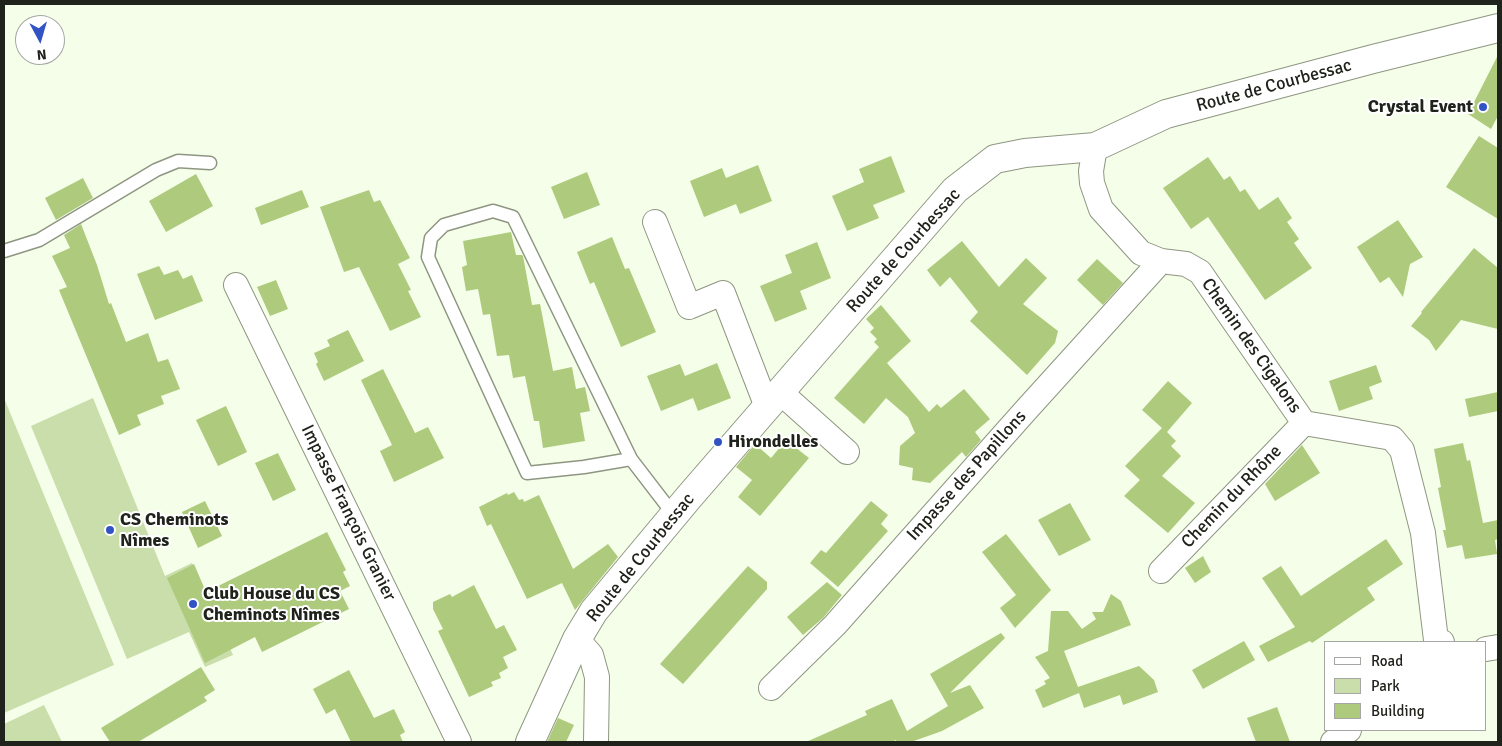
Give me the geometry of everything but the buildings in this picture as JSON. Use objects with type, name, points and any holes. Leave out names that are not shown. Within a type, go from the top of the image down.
[{"type":"street","name":"Route de Courbessac","points":[[530,742],[577,639],[594,611],[674,515],[955,190],[995,159],[1025,153],[1095,147],[1166,114],[1498,28]]},
{"type":"street","name":"Chemin des Cigalons","points":[[1095,147],[1091,172],[1092,183],[1101,209],[1141,253],[1161,261],[1186,264],[1200,272],[1304,423],[1392,438],[1402,450],[1424,533],[1438,641]]},
{"type":"street","points":[[654,222],[689,307],[724,293],[774,400],[847,452]]},
{"type":"street","name":"Impasse des Papillons","points":[[771,688],[835,625],[1161,261]]},
{"type":"street","name":"Impasse François Granier","points":[[236,285],[460,742]]},
{"type":"street","name":"Chemin du Rhône","points":[[1161,571],[1304,423]]},
{"type":"street","points":[[577,639],[590,655],[597,677],[596,742]]},
{"type":"street","points":[[1333,742],[1348,731]]},
{"type":"lane","points":[[4,251],[39,240],[156,170],[178,161],[210,162]]},
{"type":"lane","points":[[631,460],[527,473],[428,257],[431,238],[444,225],[493,211],[514,217],[631,460],[674,515]]},
{"type":"green space","points":[[4,398],[114,665],[4,713]]},
{"type":"green space","name":"CS Cheminots Nîmes","points":[[93,398],[165,576],[192,563],[233,655],[205,667],[189,632],[127,659],[31,426]]},
{"type":"green space","points":[[44,705],[62,742],[4,742],[4,724]]},
{"type":"place","name":"Crystal Event","points":[[1483,107]]},
{"type":"place","name":"Hirondelles","points":[[718,442]]},
{"type":"place","name":"CS Cheminots Nîmes","points":[[110,530]]},
{"type":"place","name":"Club House du CS Cheminots Nîmes","points":[[193,604]]}]
